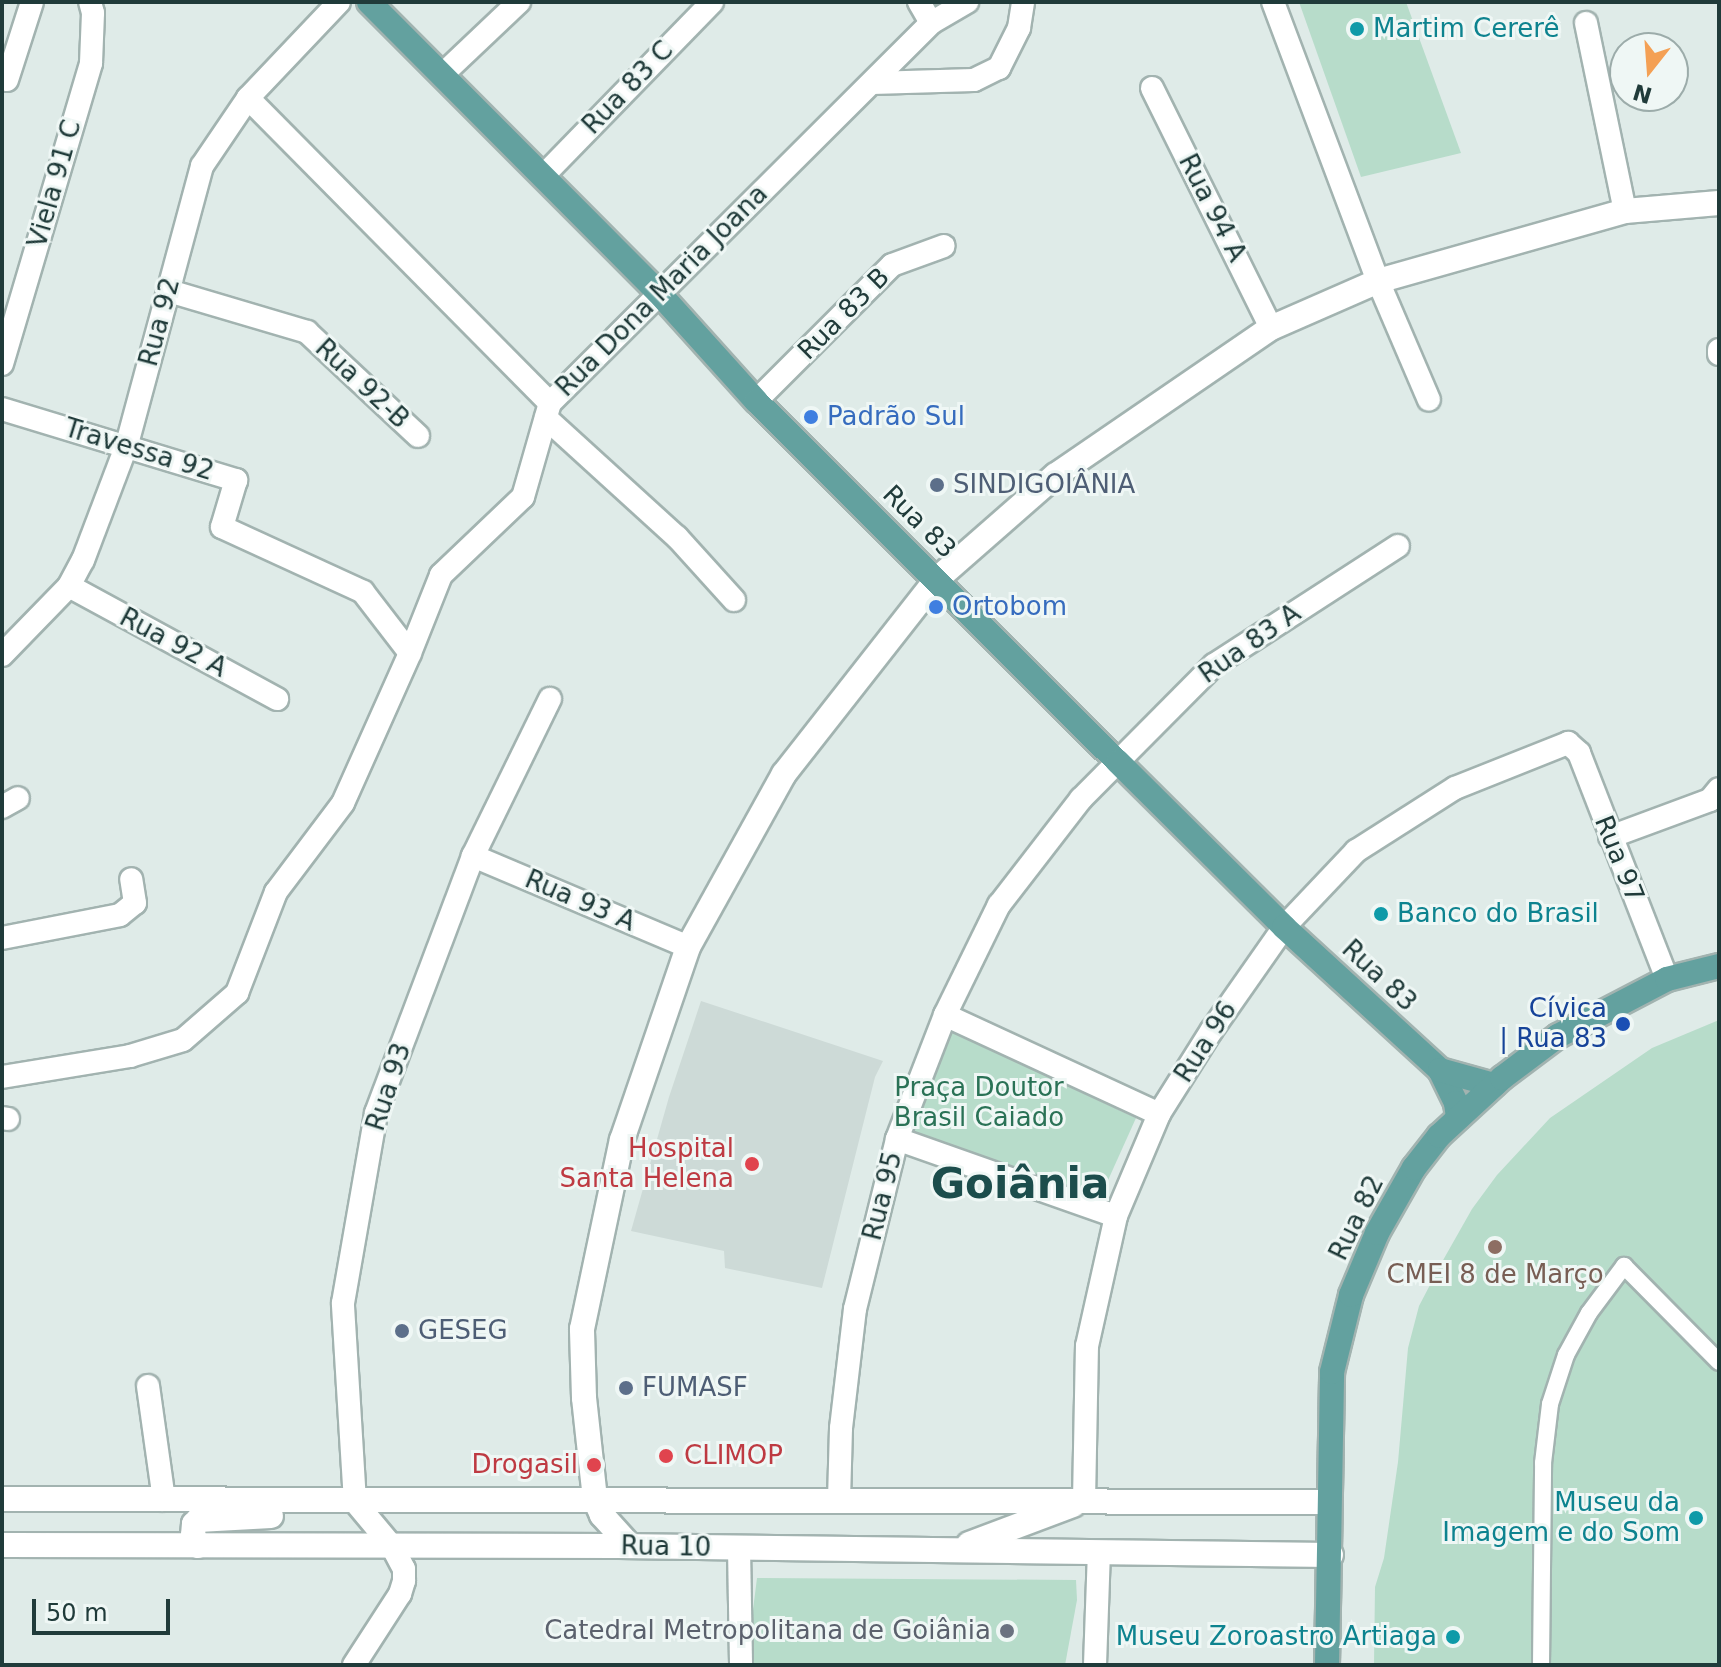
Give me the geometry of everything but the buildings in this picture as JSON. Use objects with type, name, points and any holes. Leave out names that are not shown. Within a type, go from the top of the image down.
[{"type":"main road","name":"Rua 83","points":[[369,2],[658,292],[756,401],[1118,762],[1284,927],[1440,1070],[1456,1103],[1458,1118]]},
{"type":"main road","points":[[630,1546],[602,1515],[595,1499],[584,1398],[582,1329],[622,1140],[688,947],[784,774],[937,579],[1056,475],[1271,328],[1378,281],[1625,211],[1719,203]]},
{"type":"main road","name":"Rua 82","points":[[1327,1665],[1332,1372],[1351,1295],[1377,1233],[1414,1168],[1458,1118],[1494,1085],[1558,1036],[1667,979],[1719,966]]},
{"type":"main road","name":"Rua 83","points":[[1440,1070],[1494,1085]]},
{"type":"main road","name":"Rua 10","points":[[2,1499],[1329,1502]]},
{"type":"main road","points":[[935,1550],[980,1542],[1084,1501]]},
{"type":"main road","points":[[198,1546],[193,1535],[194,1524],[198,1520],[293,1515],[327,1502]]},
{"type":"main road","name":"Rua 10","points":[[2,1545],[630,1546],[1331,1555]]},
{"type":"street","points":[[7,80],[32,2]]},
{"type":"street","name":"Viela 91 C","points":[[2,364],[91,63],[93,13],[90,2]]},
{"type":"street","name":"Rua 92","points":[[2,655],[69,586],[83,560],[127,444],[202,166],[248,98],[339,2]]},
{"type":"street","points":[[443,74],[519,2]]},
{"type":"street","name":"Rua 83 C","points":[[544,175],[712,2]]},
{"type":"street","points":[[919,2],[931,23]]},
{"type":"street","name":"Rua Dona Maria Joana","points":[[2,1077],[130,1056],[183,1040],[237,993],[276,892],[343,803],[441,575],[523,497],[548,410],[658,292],[931,23],[967,2]]},
{"type":"street","points":[[872,83],[974,80],[999,68],[1019,28],[1023,2]]},
{"type":"street","points":[[1273,2],[1378,281],[1429,400]]},
{"type":"street","points":[[1586,23],[1625,211]]},
{"type":"street","name":"Rua 94 A","points":[[1152,88],[1271,328]]},
{"type":"street","points":[[248,98],[548,410],[677,537],[734,600]]},
{"type":"street","name":"Rua 83 B","points":[[756,401],[892,265],[944,246]]},
{"type":"street","name":"Rua 92-B","points":[[169,291],[307,332],[418,436]]},
{"type":"street","name":"Travessa 92","points":[[2,408],[236,480],[222,527],[363,592],[410,653]]},
{"type":"street","name":"Rua 83 A","points":[[1118,762],[1214,665],[1398,546]]},
{"type":"street","name":"Rua 92 A","points":[[69,586],[277,699]]},
{"type":"street","name":"Rua 93","points":[[355,1502],[343,1303],[376,1113],[473,856],[550,699]]},
{"type":"street","name":"Rua 97","points":[[1568,743],[1579,753],[1667,979]]},
{"type":"street","name":"Rua 96","points":[[1084,1501],[1087,1346],[1116,1216],[1159,1114],[1284,927],[1356,851],[1455,788],[1568,743]]},
{"type":"street","name":"Rua 95","points":[[839,1500],[841,1428],[855,1309],[897,1139],[945,1015],[999,905],[1081,799],[1118,762]]},
{"type":"street","points":[[1610,837],[1710,800],[1719,789]]},
{"type":"street","name":"Rua 93 A","points":[[473,856],[688,947]]},
{"type":"street","points":[[2,938],[120,915],[135,903],[131,879]]},
{"type":"street","points":[[945,1015],[1159,1114]]},
{"type":"street","points":[[897,1139],[1116,1216]]},
{"type":"street","points":[[1541,1665],[1543,1463],[1550,1404],[1566,1355],[1589,1313],[1624,1266],[1719,1362]]},
{"type":"street","points":[[148,1386],[164,1500]]},
{"type":"street","points":[[354,1665],[400,1594],[404,1581],[404,1569],[391,1545],[355,1502]]},
{"type":"street","points":[[739,1548],[741,1665]]},
{"type":"street","points":[[1095,1665],[1099,1552]]},
{"type":"shaded area","name":"Hospital Santa Helena","points":[[701,1001],[883,1061],[875,1077],[822,1288],[725,1268],[724,1251],[631,1231],[669,1097]]},
{"type":"green space","points":[[1299,2],[1406,2],[1461,153],[1361,177]]},
{"type":"green space","points":[[1719,1020],[1719,1665],[1374,1665],[1375,1587],[1384,1558],[1398,1462],[1408,1348],[1419,1306],[1442,1262],[1472,1209],[1497,1175],[1550,1118],[1652,1048]]},
{"type":"green space","name":"Praça Doutor Brasil Caiado","points":[[950,1031],[1136,1118],[1100,1198],[909,1135]]},
{"type":"green space","points":[[757,1578],[1076,1580],[1077,1600],[1065,1665],[746,1665]]},
{"type":"place","name":"Martim Cererê","points":[[1357,29]]},
{"type":"place","name":"Padrão Sul","points":[[811,417]]},
{"type":"place","name":"SINDIGOIÂNIA","points":[[937,485]]},
{"type":"place","name":"Ortobom","points":[[936,607]]},
{"type":"place","name":"Banco do Brasil","points":[[1381,914]]},
{"type":"place","name":"Cívica | Rua 83","points":[[1623,1024]]},
{"type":"place","name":"Hospital Santa Helena","points":[[752,1164]]},
{"type":"place","name":"CMEI 8 de Março","points":[[1495,1247]]},
{"type":"place","name":"GESEG","points":[[402,1331]]},
{"type":"place","name":"FUMASF","points":[[626,1388]]},
{"type":"place","name":"CLIMOP","points":[[666,1456]]},
{"type":"place","name":"Drogasil","points":[[594,1465]]},
{"type":"place","name":"Museu da Imagem e do Som","points":[[1696,1518]]},
{"type":"place","name":"Catedral Metropolitana de Goiânia","points":[[1007,1631]]},
{"type":"place","name":"Museu Zoroastro Artiaga","points":[[1453,1637]]},
{"type":"district","name":"Goiânia","points":[[1020,1184]]}]
